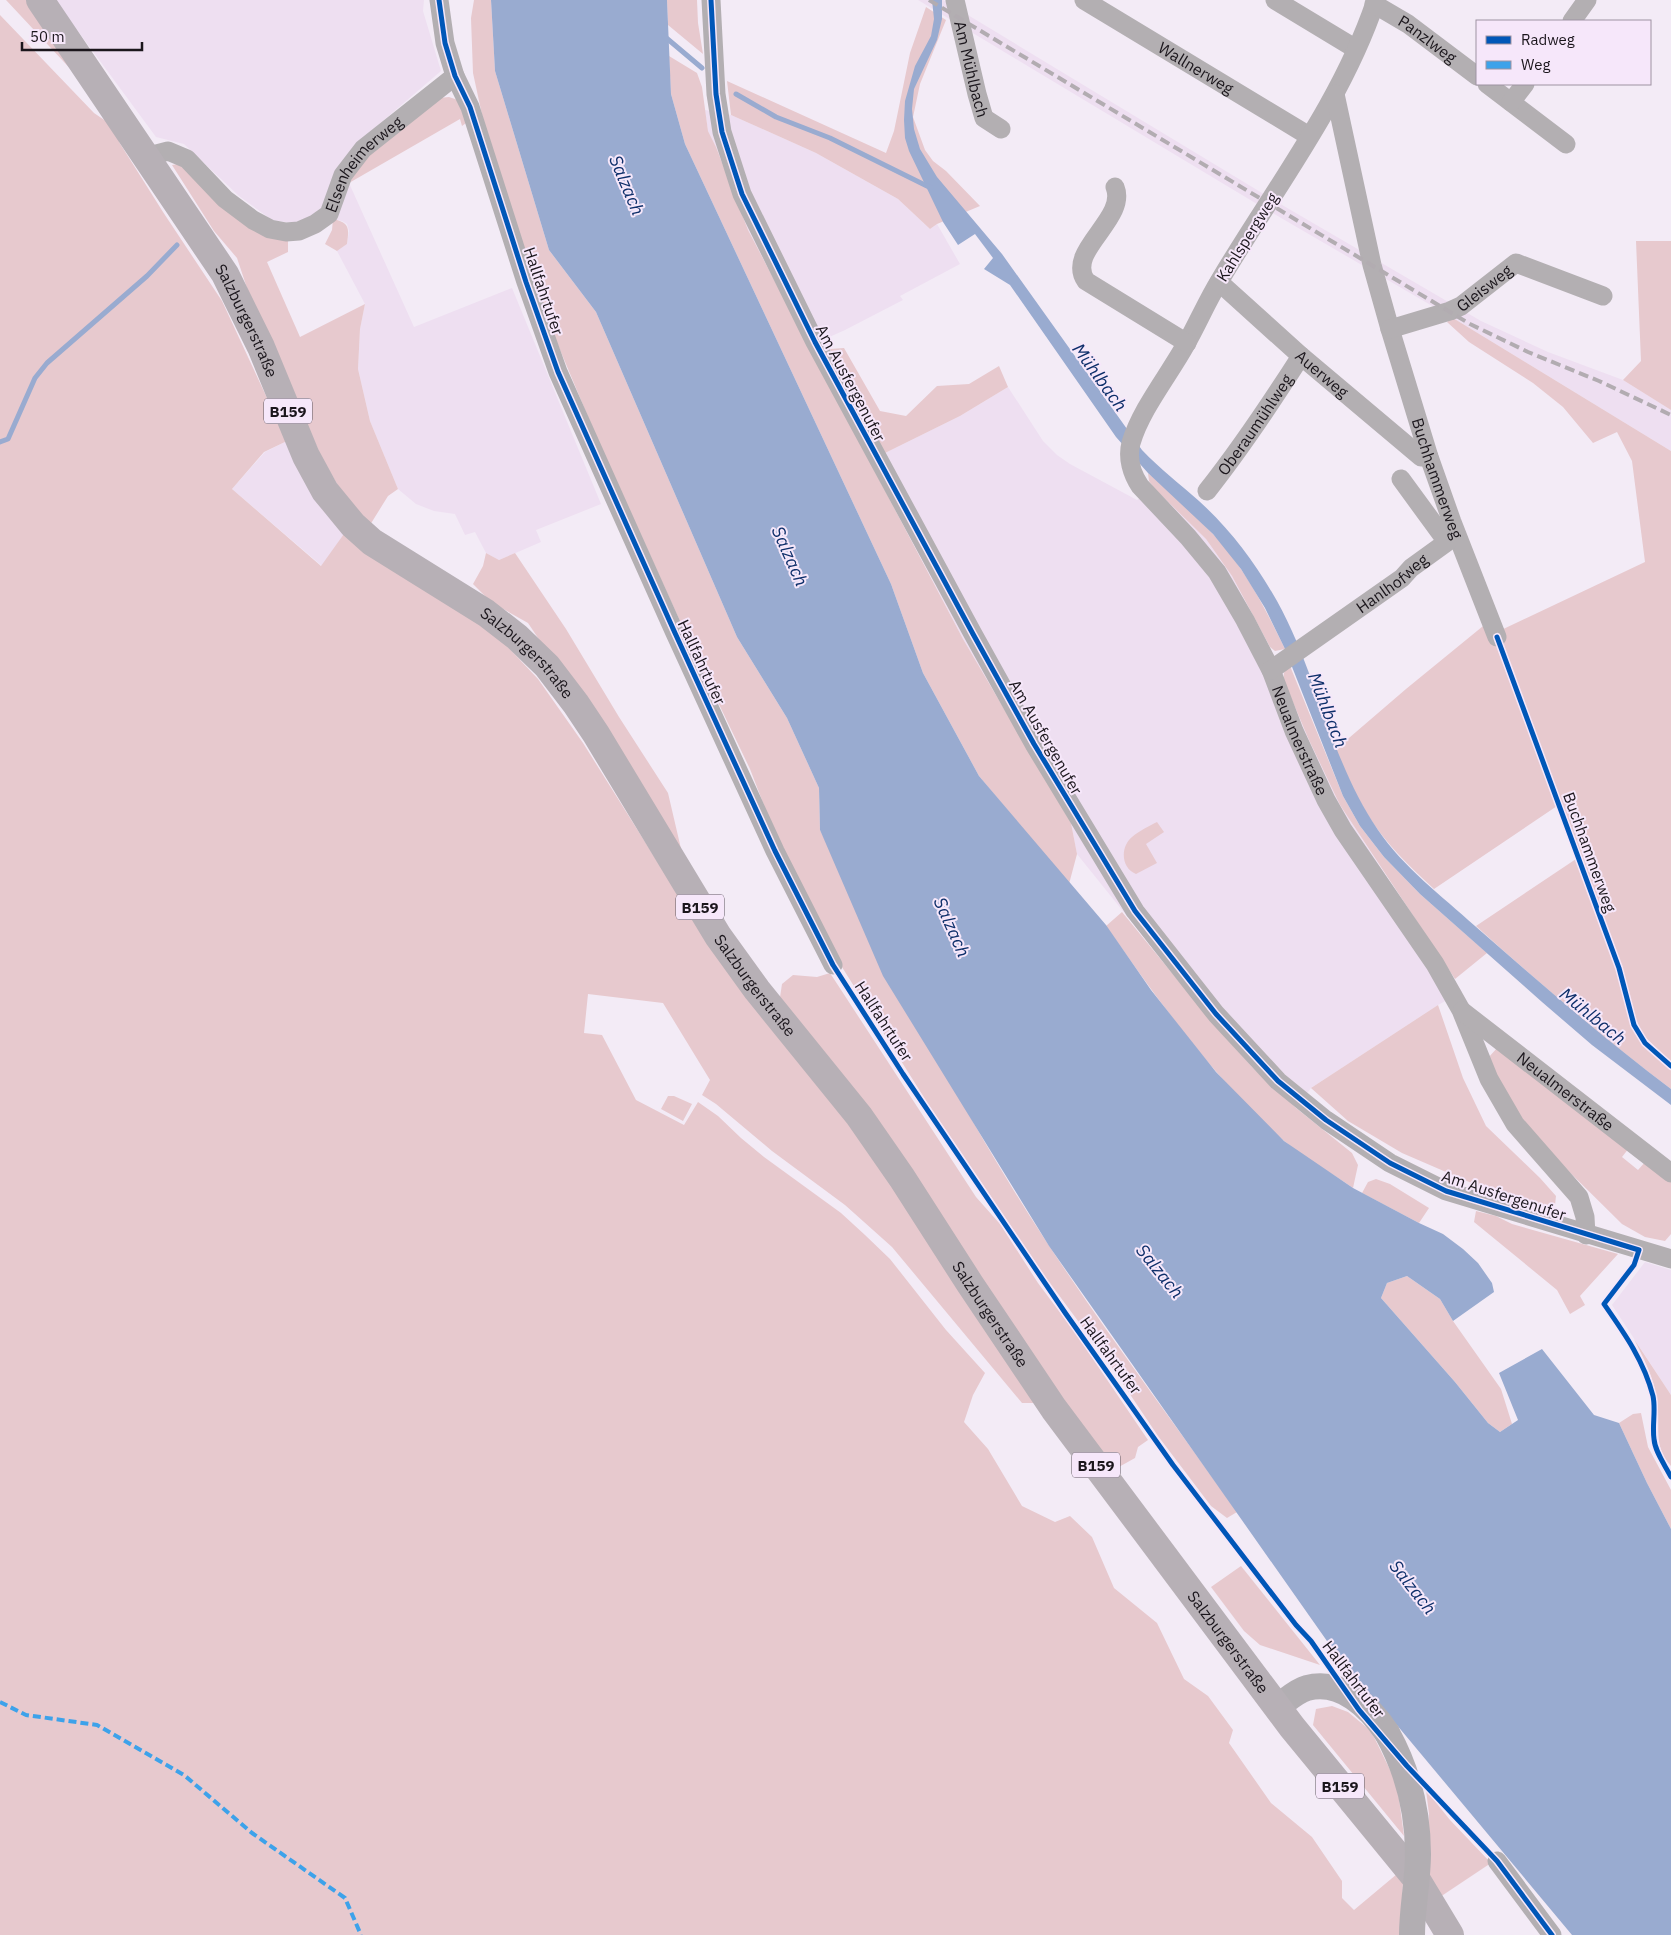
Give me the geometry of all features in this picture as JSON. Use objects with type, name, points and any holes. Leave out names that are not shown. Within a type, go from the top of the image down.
[{"type":"main road","name":"Salzburgerstraße","points":[[40,0],[225,274],[261,347],[306,456],[325,491],[353,525],[372,542],[486,613],[517,637],[547,666],[596,734],[718,936],[757,990],[859,1116],[1054,1409],[1277,1707],[1415,1877],[1450,1935]]},
{"type":"main road","points":[[1277,1707],[1302,1690],[1319,1687],[1335,1688],[1343,1691],[1366,1708],[1378,1719],[1387,1732],[1402,1763],[1412,1792],[1416,1820],[1418,1856],[1412,1935]]},
{"type":"street","name":"Hallfahrtufer","points":[[439,0],[445,43],[455,76],[470,107],[526,282],[558,372],[767,834],[833,965]]},
{"type":"street","name":"Am Ausfergenufer","points":[[711,0],[716,94],[722,132],[742,194],[815,342],[973,634],[1034,744],[1135,911],[1216,1014],[1278,1081],[1326,1120],[1390,1163],[1446,1191],[1586,1235],[1639,1250],[1668,1254]]},
{"type":"street","name":"Am Mühlbach","points":[[955,0],[984,118],[1001,129]]},
{"type":"street","name":"Wallnerweg","points":[[1084,0],[1309,136]]},
{"type":"street","points":[[1275,0],[1356,49]]},
{"type":"street","points":[[1573,20],[1588,0]]},
{"type":"street","name":"Kahlspergweg","points":[[1134,477],[1130,461],[1130,445],[1143,417],[1187,343],[1219,282],[1335,94],[1375,2]]},
{"type":"street","name":"Panzlweg","points":[[1375,2],[1408,24],[1476,75]]},
{"type":"street","name":"Elsenheimerweg","points":[[145,157],[168,152],[187,160],[225,199],[253,220],[270,229],[286,232],[299,231],[315,224],[329,214],[343,175],[363,149],[455,76]]},
{"type":"street","points":[[1488,85],[1566,144]]},
{"type":"street","points":[[1511,102],[1523,85]]},
{"type":"street","name":"Buchhammerweg","points":[[1335,94],[1372,265],[1390,328],[1429,457],[1497,637]]},
{"type":"street","points":[[1115,187],[1118,195],[1115,206],[1081,261],[1081,274],[1086,281],[1187,343]]},
{"type":"street","name":"Gleisweg","points":[[1390,328],[1450,311],[1461,306],[1516,263],[1603,296]]},
{"type":"street","name":"Auerweg","points":[[1219,282],[1301,356],[1421,457],[1429,457]]},
{"type":"street","name":"Oberaumühlweg","points":[[1207,492],[1264,415],[1301,356]]},
{"type":"street","name":"Neualmerstraße","points":[[1134,477],[1149,498],[1188,537],[1217,572],[1245,620],[1278,665],[1294,731],[1330,807],[1343,830],[1435,964],[1461,1010],[1489,1079],[1515,1124],[1579,1197],[1585,1216],[1586,1235]]},
{"type":"street","name":"Hanlhofweg","points":[[1278,665],[1402,578],[1411,568],[1447,542],[1401,479]]},
{"type":"street","points":[[1419,504],[1441,488]]},
{"type":"street","name":"Neualmerstraße","points":[[1461,1010],[1671,1173]]},
{"type":"street","points":[[1497,1861],[1552,1935]]},
{"type":"shaded area","points":[[6,0],[29,0],[78,77]]},
{"type":"shaded area","points":[[55,0],[424,0],[423,11],[441,71],[356,144],[323,206],[309,218],[292,223],[272,220],[239,196],[184,144],[156,137]]},
{"type":"shaded area","points":[[474,0],[491,0],[495,71],[549,250],[596,312],[737,637],[787,718],[819,788],[820,830],[958,1095],[1008,1181],[1062,1266],[1237,1512],[1227,1518],[1211,1506],[1158,1436],[1109,1363],[1047,1279],[925,1099],[835,956],[779,844],[750,769],[694,652],[599,443],[530,278],[489,147],[473,73],[471,18]]},
{"type":"shaded area","points":[[667,0],[697,0],[698,23],[703,54],[668,25]]},
{"type":"shaded area","points":[[918,0],[943,0],[1277,202],[1481,321],[1548,352],[1623,380],[1671,410],[1671,451],[1453,318],[1257,204]]},
{"type":"shaded area","points":[[926,7],[946,20],[920,84],[913,117],[925,150],[933,161],[946,171],[980,206],[937,224],[930,229],[898,199],[816,153],[731,115],[727,81],[886,153],[894,131],[910,53]]},
{"type":"shaded area","points":[[0,15],[94,113],[119,130],[119,142],[222,301],[287,441],[264,452],[232,489],[321,566],[346,531],[484,622],[538,679],[583,743],[709,944],[836,1099],[1037,1403],[1022,1403],[892,1247],[845,1205],[772,1151],[716,1104],[702,1095],[710,1080],[663,1003],[588,994],[584,1033],[602,1035],[636,1100],[684,1125],[698,1102],[718,1116],[764,1157],[841,1213],[890,1259],[946,1330],[985,1373],[973,1395],[964,1422],[988,1449],[1022,1506],[1055,1522],[1070,1516],[1092,1537],[1114,1588],[1157,1623],[1184,1679],[1208,1696],[1233,1730],[1229,1743],[1271,1803],[1312,1837],[1342,1881],[1342,1898],[1354,1910],[1397,1874],[1403,1881],[1401,1935],[0,1935]]},
{"type":"shaded area","points":[[669,56],[697,73],[702,87],[708,131],[748,230],[963,639],[1071,823],[1077,854],[1069,884],[979,776],[923,673],[891,584],[685,144],[671,94]]},
{"type":"shaded area","points":[[449,97],[458,100],[466,123],[462,126],[460,119],[349,183],[361,163],[379,145],[439,98]]},
{"type":"shaded area","points":[[705,110],[731,115],[816,153],[898,199],[930,229],[937,224],[960,264],[900,296],[903,300],[809,346],[748,230],[708,131]]},
{"type":"shaded area","points":[[178,164],[288,239],[288,252],[267,262],[300,337],[365,304],[360,329],[358,369],[370,421],[398,489],[388,496],[370,525],[341,491],[321,456],[251,300],[237,258],[214,231],[172,165]]},
{"type":"shaded area","points":[[349,183],[414,327],[512,288],[601,504],[536,530],[541,542],[499,560],[486,553],[475,532],[465,535],[455,514],[434,511],[416,504],[398,489],[370,421],[358,369],[360,329],[365,304],[337,251],[347,244],[349,231],[347,224],[333,219]]},
{"type":"shaded area","points":[[333,219],[343,222],[348,230],[347,244],[337,251],[325,244],[332,230]]},
{"type":"shaded area","points":[[1636,241],[1671,241],[1671,410],[1623,380],[1641,361]]},
{"type":"shaded area","points":[[1453,318],[1671,451],[1671,1062],[1643,1035],[1635,1017],[1620,965],[1497,632],[1645,562],[1632,461],[1617,432],[1593,443],[1563,407],[1533,383],[1469,342],[1447,322]]},
{"type":"shaded area","points":[[844,348],[880,411],[906,416],[937,386],[969,384],[999,366],[1008,387],[960,416],[883,454],[830,349]]},
{"type":"shaded area","points":[[1008,387],[1043,441],[1057,455],[1137,500],[1154,488],[1206,539],[1232,576],[1283,674],[1284,681],[1309,740],[1340,805],[1462,992],[1438,1005],[1311,1088],[1296,1108],[1253,1068],[1212,1022],[1077,854],[1071,823],[963,639],[889,497],[883,454],[960,416]]},
{"type":"shaded area","points":[[287,441],[346,531],[322,566],[232,489],[265,452]]},
{"type":"shaded area","points":[[1148,473],[1197,517],[1224,546],[1244,573],[1262,603],[1285,649],[1275,651],[1270,647],[1232,576],[1206,539],[1154,488],[1149,481]]},
{"type":"shaded area","points":[[486,553],[499,560],[515,553],[566,629],[668,793],[682,853],[528,623],[491,602],[473,584],[483,566]]},
{"type":"shaded area","points":[[1488,622],[1557,806],[1434,889],[1397,853],[1373,823],[1335,750]]},
{"type":"shaded area","points":[[1290,666],[1343,796],[1360,826],[1384,857],[1420,894],[1487,953],[1455,979],[1340,805],[1284,681],[1284,672]]},
{"type":"shaded area","points":[[1157,822],[1164,832],[1146,844],[1157,863],[1136,874],[1127,867],[1125,862],[1125,846],[1135,835]]},
{"type":"shaded area","points":[[1576,859],[1615,967],[1633,1030],[1643,1044],[1671,1069],[1671,1089],[1572,1010],[1476,926]]},
{"type":"shaded area","points":[[1122,912],[1212,1022],[1253,1068],[1296,1108],[1352,1153],[1358,1165],[1353,1188],[1291,1147],[1257,1116],[1210,1065],[1146,982],[1106,926]]},
{"type":"shaded area","points":[[830,973],[976,1197],[1000,1224],[1038,1283],[1076,1334],[1148,1440],[1138,1447],[1135,1458],[1117,1468],[1090,1440],[779,1004],[782,984],[793,975],[817,977]]},
{"type":"shaded area","points":[[1438,1005],[1463,1078],[1486,1126],[1556,1196],[1555,1205],[1538,1206],[1490,1191],[1402,1153],[1348,1121],[1311,1088]]},
{"type":"shaded area","points":[[1498,1047],[1629,1148],[1622,1157],[1638,1170],[1646,1161],[1671,1181],[1671,1234],[1665,1241],[1645,1237],[1622,1224],[1534,1137],[1509,1101],[1488,1058]]},
{"type":"shaded area","points":[[668,1096],[674,1096],[692,1104],[683,1121],[661,1109]]},
{"type":"shaded area","points":[[1376,1179],[1390,1184],[1429,1208],[1419,1223],[1362,1193],[1368,1182]]},
{"type":"shaded area","points":[[1476,1211],[1496,1216],[1512,1224],[1618,1254],[1580,1296],[1585,1305],[1570,1314],[1557,1290],[1474,1222]]},
{"type":"shaded area","points":[[1645,1262],[1671,1270],[1671,1395],[1612,1305]]},
{"type":"shaded area","points":[[1407,1276],[1440,1299],[1453,1321],[1501,1389],[1512,1424],[1500,1432],[1488,1423],[1455,1382],[1381,1298],[1387,1283]]},
{"type":"shaded area","points":[[1634,1339],[1671,1395],[1671,1466],[1661,1451],[1659,1443],[1658,1409],[1654,1384]]},
{"type":"shaded area","points":[[1641,1413],[1648,1447],[1671,1490],[1671,1529],[1619,1423],[1633,1414]]},
{"type":"shaded area","points":[[1241,1566],[1320,1665],[1260,1645],[1244,1631],[1211,1587]]},
{"type":"shaded area","points":[[1332,1706],[1348,1712],[1371,1731],[1397,1784],[1404,1836],[1313,1725],[1316,1709]]},
{"type":"shaded area","points":[[1426,1790],[1450,1820],[1491,1863],[1440,1897],[1426,1875],[1429,1814]]},
{"type":"water","name":"Salzach","points":[[491,0],[667,0],[671,94],[685,144],[891,584],[923,673],[979,776],[1106,925],[1151,990],[1216,1072],[1284,1141],[1353,1188],[1443,1234],[1478,1263],[1492,1283],[1494,1292],[1453,1321],[1440,1299],[1407,1276],[1387,1283],[1381,1298],[1455,1382],[1488,1423],[1500,1432],[1518,1420],[1499,1373],[1542,1349],[1594,1415],[1619,1423],[1671,1529],[1671,1935],[1572,1935],[1391,1718],[1353,1678],[1049,1246],[883,976],[820,830],[819,788],[787,718],[737,637],[596,312],[549,250],[495,71]]},
{"type":"water","points":[[932,0],[942,0],[942,19],[937,40],[914,89],[912,109],[914,129],[920,149],[937,177],[1002,254],[1142,450],[1211,512],[1242,548],[1260,574],[1277,601],[1291,629],[1348,775],[1362,803],[1388,844],[1424,881],[1523,968],[1596,1030],[1671,1089],[1671,1105],[1592,1045],[1542,1002],[1420,894],[1384,857],[1360,826],[1343,796],[1285,649],[1265,608],[1241,569],[1213,534],[1148,473],[1116,437],[1010,285],[984,269],[993,258],[975,234],[958,245],[943,222],[909,151],[905,138],[905,101],[915,66],[931,36],[934,19]]},
{"type":"waterway","points":[[664,36],[702,68]]},
{"type":"waterway","points":[[736,94],[776,117],[830,138],[931,188]]},
{"type":"waterway","points":[[0,442],[8,439],[35,378],[47,363],[147,276],[177,245]]},
{"type":"railway","points":[[929,0],[1470,324],[1528,352],[1599,381],[1671,415]]},
{"type":"marked path","points":[[0,1702],[26,1715],[97,1725],[184,1775],[252,1833],[345,1898],[361,1935]]},
{"type":"cycle path","points":[[439,0],[445,43],[455,76],[470,107],[526,282],[558,372],[775,851],[833,965],[903,1074],[1066,1314],[1173,1465],[1296,1625],[1311,1641],[1359,1710],[1407,1766],[1497,1861],[1552,1935]]},
{"type":"cycle path","points":[[711,0],[716,94],[722,132],[742,194],[815,342],[973,634],[1034,744],[1135,911],[1216,1014],[1278,1081],[1326,1120],[1390,1163],[1446,1191],[1639,1250],[1634,1265],[1604,1304],[1626,1337],[1645,1371],[1654,1401],[1655,1444],[1658,1454],[1671,1477]]},
{"type":"cycle path","points":[[1497,637],[1619,968],[1634,1025],[1645,1043],[1671,1066]]},
{"type":"water label","name":"Mühlbach","points":[[1100,377]]},
{"type":"water label","name":"Mühlbach","points":[[1328,710]]},
{"type":"water label","name":"Mühlbach","points":[[1593,1016]]}]
